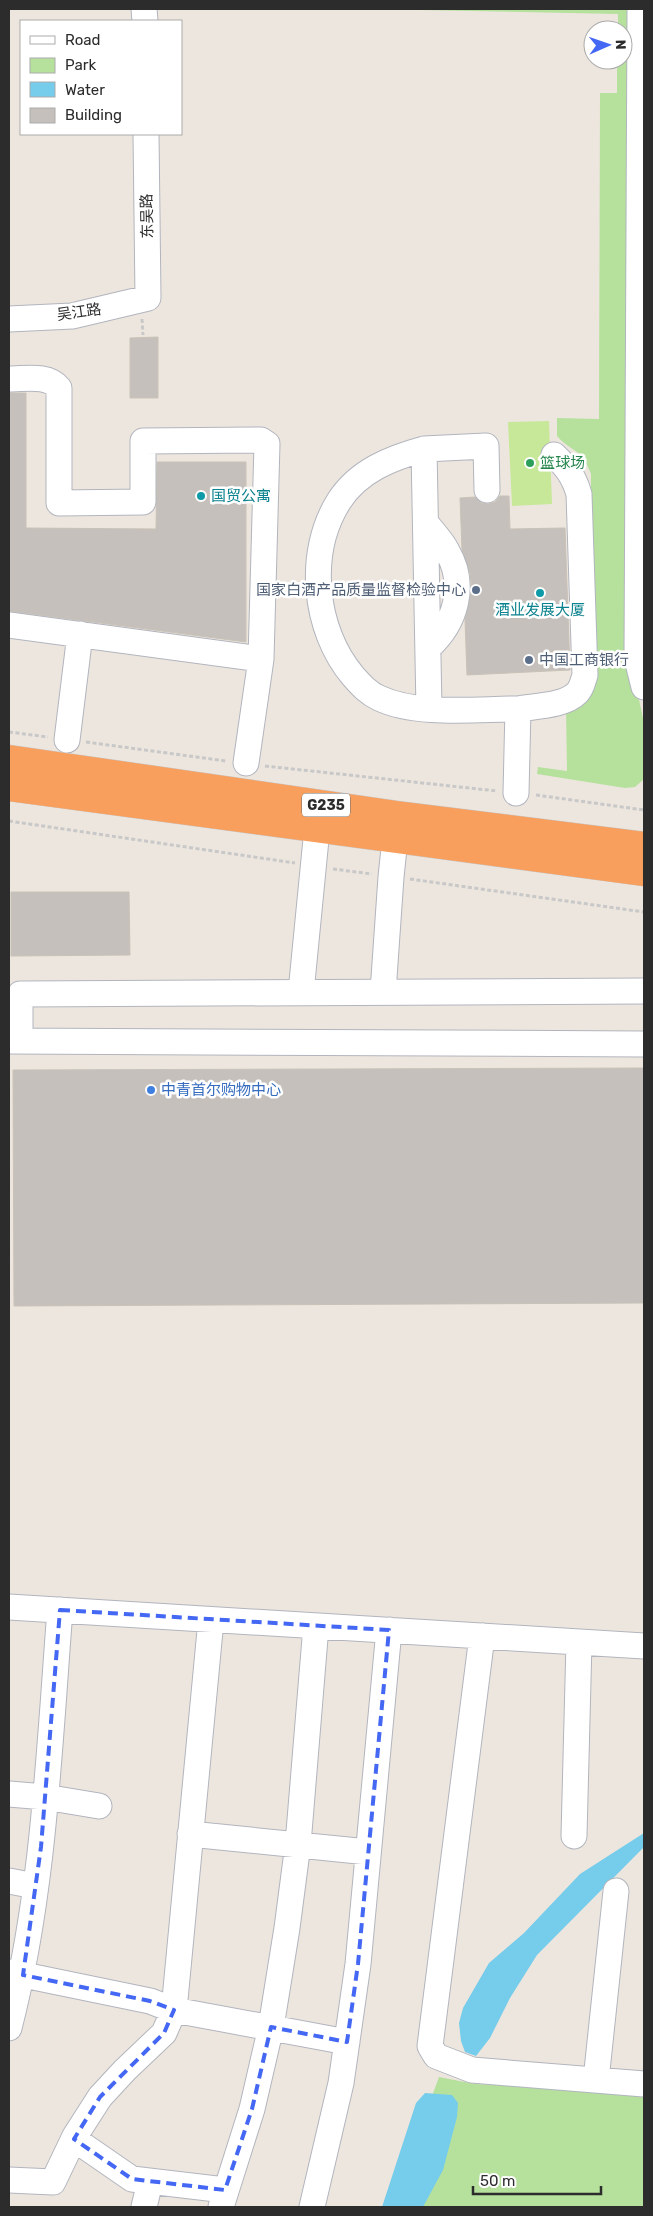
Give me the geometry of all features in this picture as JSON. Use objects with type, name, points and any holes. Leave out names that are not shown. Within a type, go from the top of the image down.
[{"type":"highway","name":"G235","points":[[9,759],[644,872]]},
{"type":"highway","name":"G235","points":[[9,787],[317,829],[396,827],[644,844]]},
{"type":"street","points":[[640,9],[637,659],[644,687]]},
{"type":"street","name":"东吴路","points":[[146,135],[148,298]]},
{"type":"street","name":"吴江路","points":[[9,319],[72,316],[148,298]]},
{"type":"street","points":[[9,380],[46,379],[53,381],[59,388],[59,503],[143,502],[143,441],[264,440],[267,444],[261,659],[246,764]]},
{"type":"street","points":[[487,490],[486,446],[424,449],[385,461],[352,485],[339,501],[330,519],[321,550],[318,583],[322,612],[334,645],[345,666],[366,690],[386,701],[429,709],[518,709],[562,701],[576,694],[582,686],[585,675],[579,494],[569,470],[554,456]]},
{"type":"street","points":[[424,449],[429,709]]},
{"type":"street","points":[[9,625],[261,659]]},
{"type":"street","points":[[67,740],[80,634]]},
{"type":"street","points":[[516,793],[518,709]]},
{"type":"street","points":[[383,992],[396,827]]},
{"type":"street","points":[[301,992],[317,829]]},
{"type":"street","points":[[644,991],[20,994],[14,1041],[644,1044]]},
{"type":"street","points":[[9,1607],[644,1646]]},
{"type":"street","points":[[9,2028],[16,1973],[35,1886],[45,1797],[60,1610]]},
{"type":"street","points":[[9,2180],[53,2182],[74,2139],[100,2097],[164,2033],[174,2010],[211,1620]]},
{"type":"street","points":[[74,2139],[132,2179],[223,2199],[252,2109],[270,2027],[287,1928],[298,1844],[316,1626]]},
{"type":"street","points":[[312,2207],[341,2083],[358,1964],[389,1630]]},
{"type":"street","points":[[482,1636],[430,2046],[436,2056],[472,2070],[644,2084]]},
{"type":"street","points":[[574,1836],[579,1642]]},
{"type":"street","points":[[9,1794],[45,1797],[99,1806]]},
{"type":"street","points":[[190,1834],[368,1852]]},
{"type":"street","points":[[9,1881],[35,1886]]},
{"type":"street","points":[[596,2080],[616,1891]]},
{"type":"street","points":[[16,1973],[150,2001],[174,2010],[347,2042]]},
{"type":"street","points":[[144,2207],[150,2182]]},
{"type":"path","points":[[9,732],[246,764],[516,793],[644,810]]},
{"type":"highlighted area","points":[[60,1610],[389,1630],[358,1964],[347,2042],[271,2027],[252,2109],[225,2190],[132,2179],[74,2139],[100,2097],[164,2033],[174,2010],[150,2001],[23,1975],[41,1847]]},
{"type":"green space","points":[[365,9],[633,9],[633,20],[618,20],[618,14]]},
{"type":"green space","points":[[617,70],[633,70],[631,662],[644,723],[644,779],[635,787],[625,788],[537,774],[538,767],[567,771],[566,708],[590,679],[591,474],[584,459],[557,436],[557,418],[599,419],[600,93],[617,93]]},
{"type":"green space","name":"篮球场","points":[[549,421],[552,504],[512,506],[508,422]]},
{"type":"green space","points":[[439,2077],[475,2084],[644,2093],[644,2207],[391,2207]]},
{"type":"water","points":[[644,1833],[644,1847],[537,1955],[510,1998],[490,2038],[476,2056],[465,2052],[461,2041],[459,2023],[463,2008],[489,1963],[524,1933],[580,1874]]},
{"type":"water","points":[[425,2093],[452,2095],[458,2103],[457,2117],[443,2170],[423,2207],[382,2207],[416,2103]]},
{"type":"building","points":[[158,337],[158,398],[130,398],[130,338]]},
{"type":"building","points":[[9,393],[26,393],[26,528],[156,529],[157,462],[246,462],[246,642],[9,611]]},
{"type":"building","points":[[500,496],[509,496],[510,529],[565,528],[570,670],[467,675],[465,620],[472,589],[470,573],[462,550],[460,498],[475,497],[481,503],[488,504],[495,502]]},
{"type":"building","points":[[11,892],[129,892],[130,955],[11,956]]},
{"type":"building","points":[[644,1068],[644,1303],[14,1306],[13,1070]]},
{"type":"place","name":"篮球场","points":[[530,463]]},
{"type":"place","name":"国贸公寓","points":[[201,496]]},
{"type":"place","name":"国家白酒产品质量监督检验中心","points":[[476,590]]},
{"type":"place","name":"酒业发展大厦","points":[[540,593]]},
{"type":"place","name":"中国工商银行","points":[[529,660]]},
{"type":"place","name":"中青首尔购物中心","points":[[151,1090]]}]
